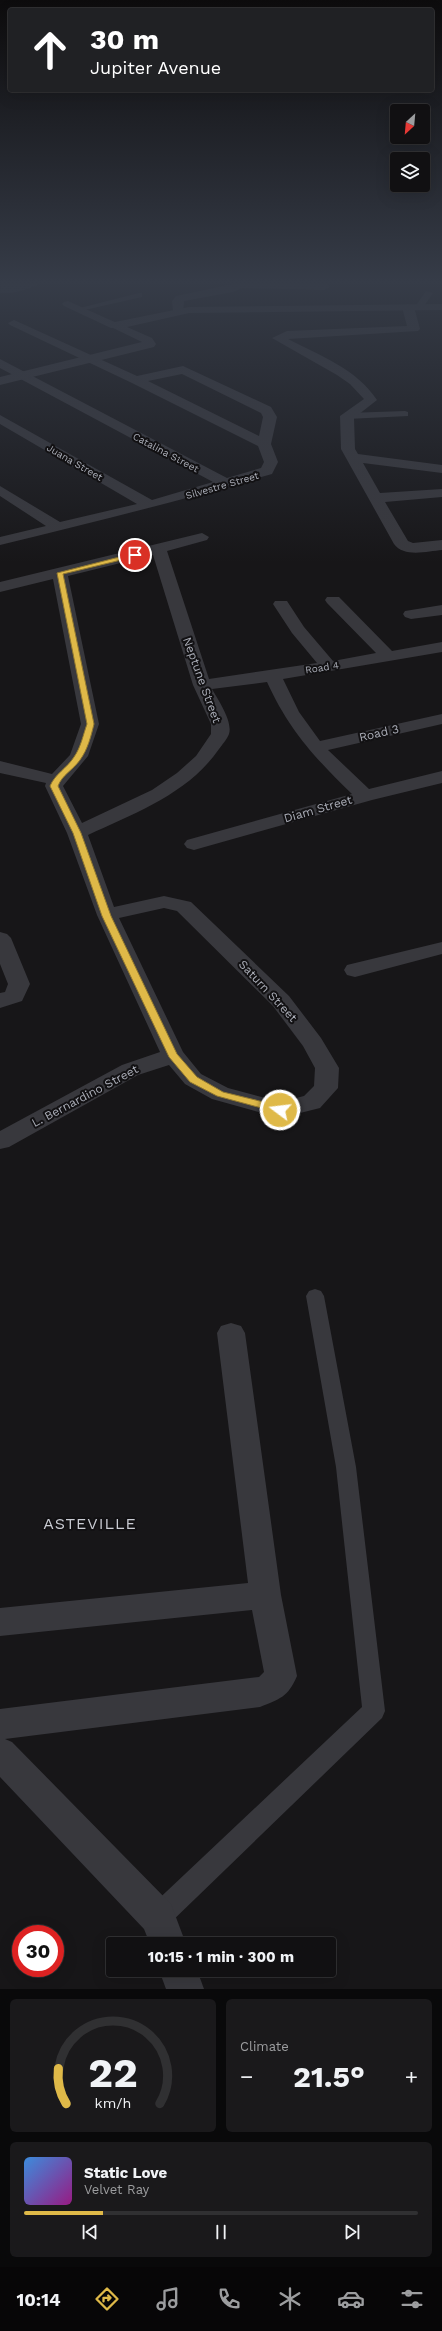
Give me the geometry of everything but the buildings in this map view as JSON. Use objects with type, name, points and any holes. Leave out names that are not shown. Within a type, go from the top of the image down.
[{"type":"street","points":[[0,381],[17,377]]},
{"type":"street","name":"Catalina Street","points":[[27,377],[227,484]]},
{"type":"street","points":[[129,377],[264,444],[270,417],[266,410],[197,377]]},
{"type":"street","points":[[136,380],[151,377]]},
{"type":"street","points":[[348,377],[369,397],[369,402],[347,416],[347,445],[376,498],[406,546],[442,545]]},
{"type":"street","name":"Juana Street","points":[[0,419],[150,505]]},
{"type":"street","name":"Silvestre Street","points":[[0,541],[150,505],[227,484],[267,471],[272,462],[264,444]]},
{"type":"street","points":[[354,458],[442,469]]},
{"type":"street","points":[[0,490],[58,527]]},
{"type":"street","points":[[376,498],[442,493]]},
{"type":"street","points":[[0,587],[202,536]]},
{"type":"street","name":"Neptune Street","points":[[77,833],[159,794],[184,777],[202,760],[220,734],[220,724],[202,685],[159,548]]},
{"type":"street","points":[[0,767],[56,780],[77,759],[84,744],[90,724],[60,573]]},
{"type":"street","points":[[333,600],[388,656]]},
{"type":"street","points":[[281,604],[298,630],[328,666]]},
{"type":"street","points":[[410,614],[442,610]]},
{"type":"street","name":"Road 4","points":[[202,685],[273,676],[442,647]]},
{"type":"street","name":"Diam Street","points":[[194,844],[365,796],[316,747],[290,712],[273,676]]},
{"type":"street","name":"Road 3","points":[[316,747],[440,721]]},
{"type":"street","points":[[365,796],[442,777]]},
{"type":"street","name":"Saturn Street","points":[[56,780],[54,786],[77,833],[107,916],[172,1055],[193,1080],[220,1094],[280,1110],[312,1102],[326,1088],[327,1068],[313,1043],[280,1001],[184,906],[164,902],[107,916]]},
{"type":"street","points":[[0,938],[19,984],[14,996],[0,1001]]},
{"type":"street","points":[[355,970],[442,948]]},
{"type":"street","name":"L. Bernardino Street","points":[[0,1141],[130,1070],[172,1055]]},
{"type":"street","points":[[0,1724],[260,1692],[272,1687],[281,1676],[265,1595],[231,1333]]},
{"type":"street","points":[[0,1622],[265,1595]]},
{"type":"street","points":[[0,1753],[163,1931]]},
{"type":"street","points":[[181,1977],[185,1989]]},
{"type":"lane","points":[[347,416],[405,414]]},
{"type":"lane","points":[[163,1931],[374,1712],[346,1467],[315,1296]]},
{"type":"district","name":"ASTEVILLE","points":[[90,1523]]},
{"type":"route","points":[[135,555],[60,573],[90,724],[84,744],[77,759],[56,780],[54,786],[77,833],[107,916],[172,1055],[193,1080],[220,1094],[280,1110]]}]
